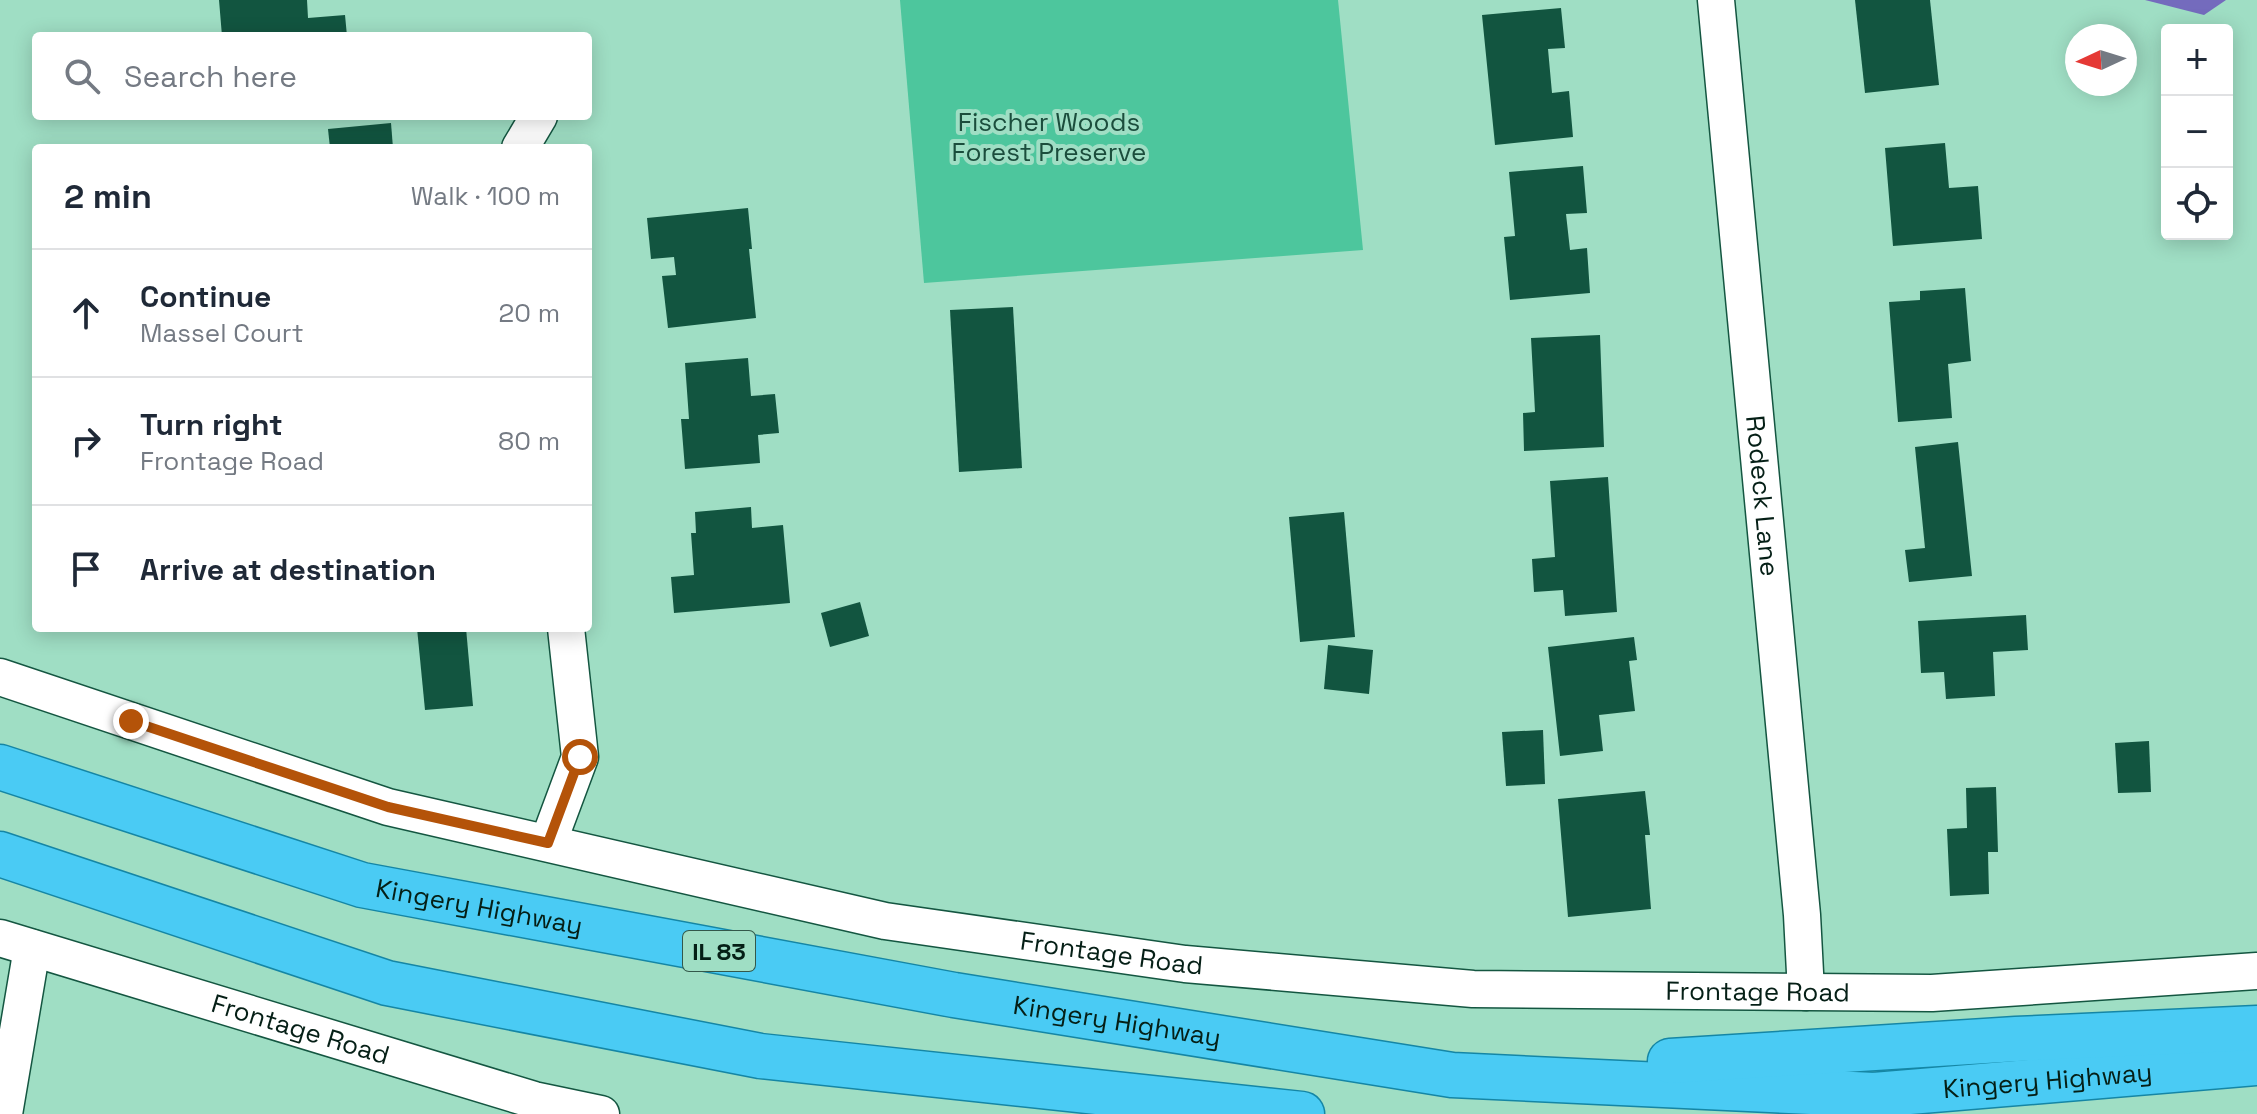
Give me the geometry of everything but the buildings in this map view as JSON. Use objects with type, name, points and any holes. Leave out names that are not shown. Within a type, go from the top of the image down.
[{"type":"highway","name":"Kingery Highway","points":[[0,767],[362,885],[954,995],[1452,1075],[1874,1095],[2257,1063]]},
{"type":"highway","points":[[0,854],[403,986],[760,1056],[1302,1114]]},
{"type":"highway","points":[[1452,1075],[2016,1039],[2257,1028]]},
{"type":"street","name":"Rodeck Lane","points":[[1716,0],[1801,900],[1806,992]]},
{"type":"street","points":[[522,144],[537,120]]},
{"type":"street","points":[[548,843],[580,757],[566,632]]},
{"type":"street","name":"Frontage Road","points":[[0,677],[388,807],[885,921],[1185,964],[1473,989],[1932,993],[2257,971]]},
{"type":"street","name":"Frontage Road","points":[[16,943],[534,1100],[601,1114]]},
{"type":"street","points":[[4,1114],[16,943]]},
{"type":"green space","name":"Fischer Woods Forest Preserve","points":[[900,0],[1338,0],[1363,250],[924,283]]},
{"type":"shaded area","points":[[2145,0],[2226,0],[2204,15]]},
{"type":"route","points":[[131,721],[388,807],[548,843],[580,757]]}]
